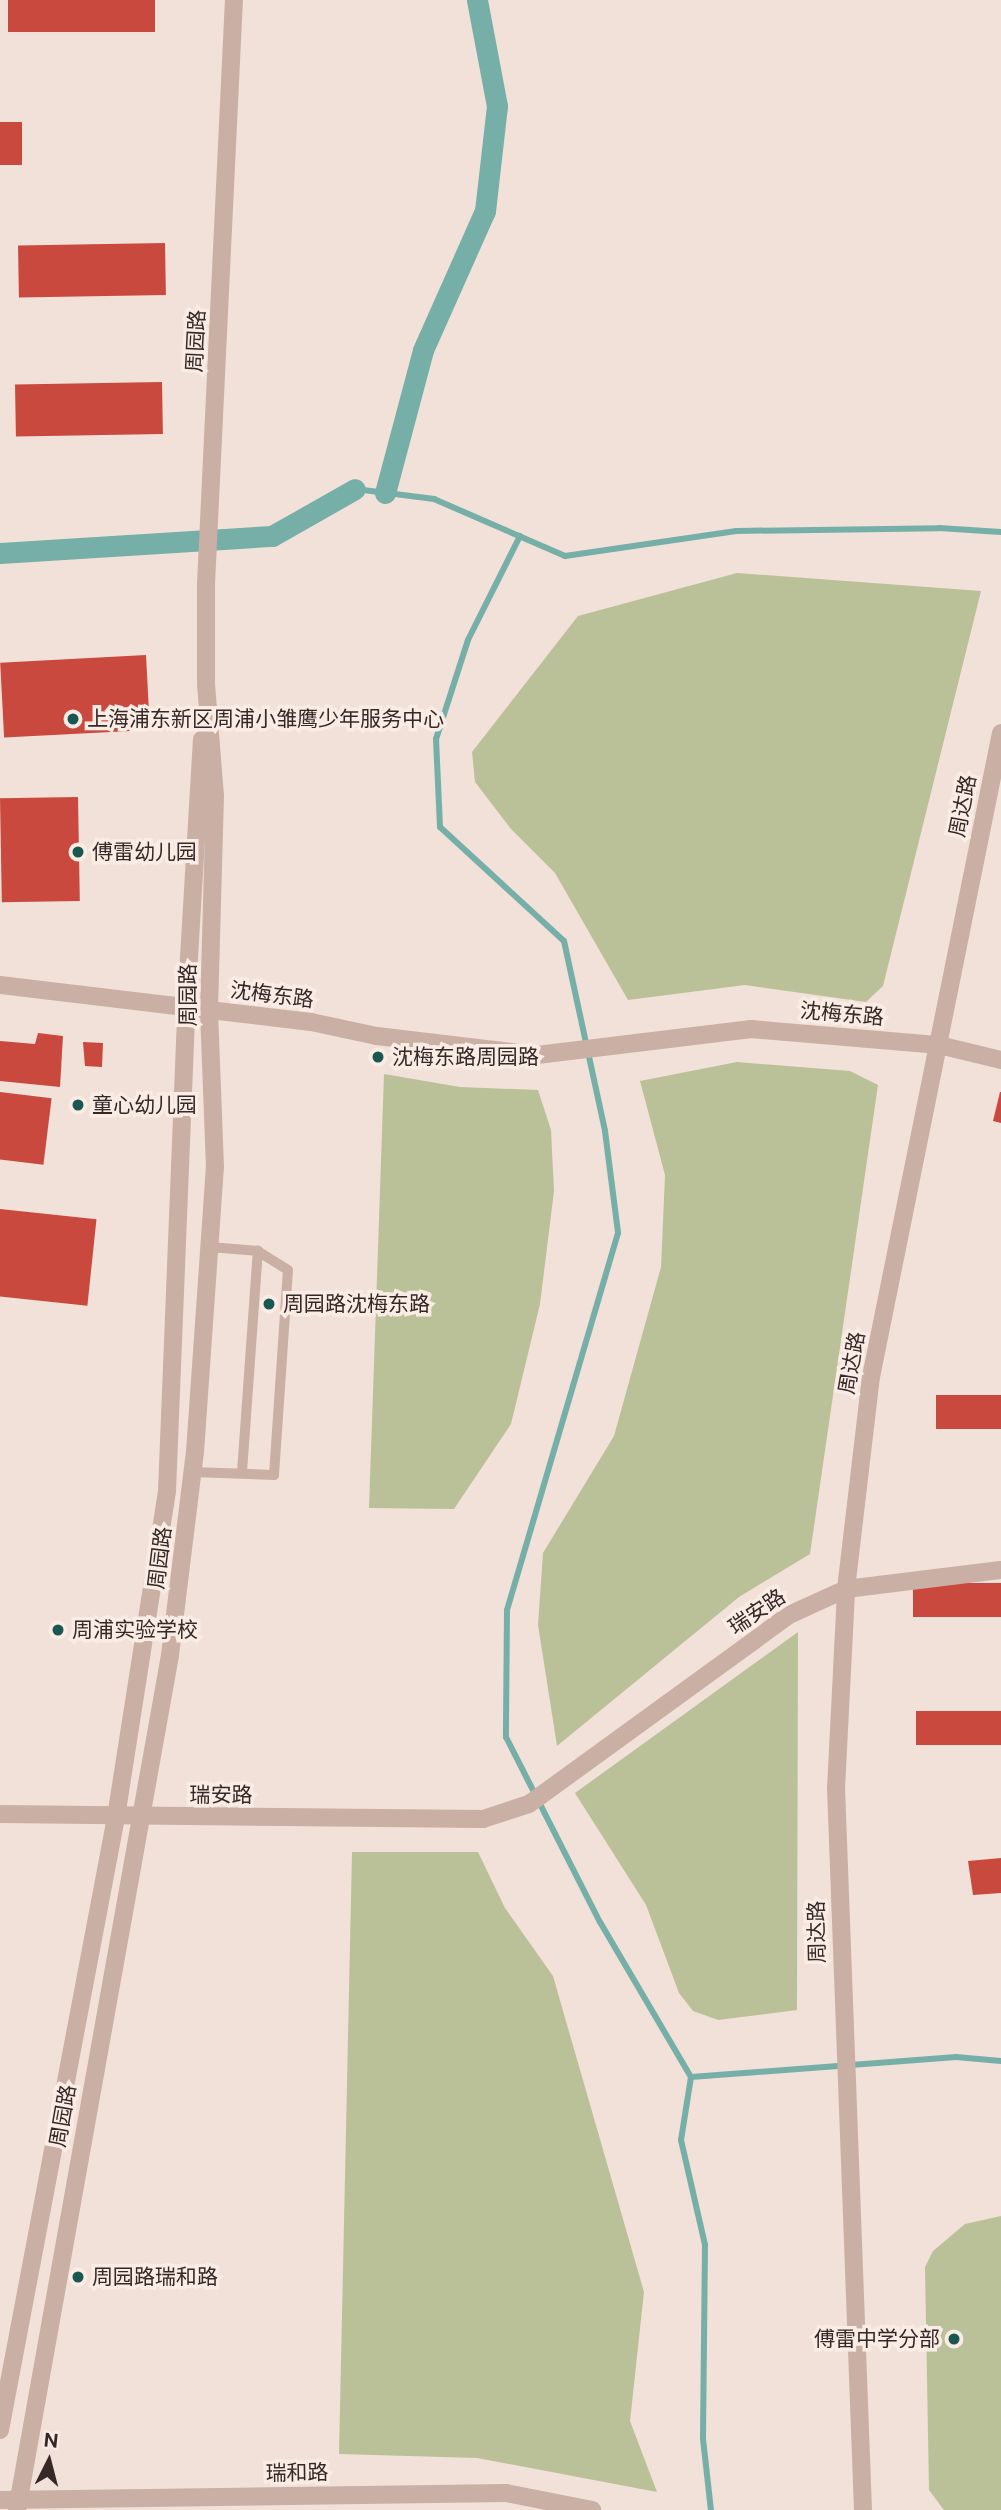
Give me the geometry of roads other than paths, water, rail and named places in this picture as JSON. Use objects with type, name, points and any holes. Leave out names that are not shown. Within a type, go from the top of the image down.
[{"type":"street","name":"周园路","points":[[0,2430],[116,1817],[167,1491],[186,1007],[206,684],[206,584],[234,0]]},
{"type":"street","name":"周园路","points":[[18,2505],[170,1655],[192,1472],[215,1167],[209,1010],[215,796],[206,684]]},
{"type":"street","name":"周达路","points":[[863,2510],[842,2011],[836,1789],[846,1589],[871,1377],[1001,733]]},
{"type":"street","name":"沈梅东路","points":[[0,985],[186,1007],[537,1055],[751,1029],[939,1045],[1001,1060]]},
{"type":"street","name":"瑞安路","points":[[0,1814],[483,1819],[528,1804],[789,1615],[846,1589],[1001,1570]]},
{"type":"street","name":"瑞和路","points":[[0,2500],[18,2505],[506,2493],[592,2510]]},
{"type":"lane","points":[[192,1472],[274,1475],[288,1270],[258,1251],[209,1247]]},
{"type":"lane","points":[[242,1472],[258,1251]]},
{"type":"waterway","points":[[385,493],[423,350],[485,211],[497,106],[477,0]]},
{"type":"waterway","points":[[355,489],[434,499],[565,556],[736,531],[939,528],[1001,532]]},
{"type":"waterway","points":[[0,553],[272,536],[355,489]]},
{"type":"waterway","points":[[520,536],[468,640],[436,739],[440,827],[564,941],[605,1131],[618,1233],[507,1610],[506,1737],[600,1922],[691,2077],[681,2140],[705,2245],[703,2439],[711,2510]]},
{"type":"waterway","points":[[691,2077],[956,2057],[1001,2061]]},
{"type":"place","name":"上海浦东新区周浦小雏鹰少年服务中心","points":[[73,719]]},
{"type":"place","name":"傅雷幼儿园","points":[[78,852]]},
{"type":"place","name":"沈梅东路周园路","points":[[378,1057]]},
{"type":"place","name":"童心幼儿园","points":[[78,1105]]},
{"type":"place","name":"周园路沈梅东路","points":[[269,1304]]},
{"type":"place","name":"周浦实验学校","points":[[58,1630]]},
{"type":"place","name":"周园路瑞和路","points":[[78,2277]]},
{"type":"place","name":"傅雷中学分部","points":[[954,2339]]}]
